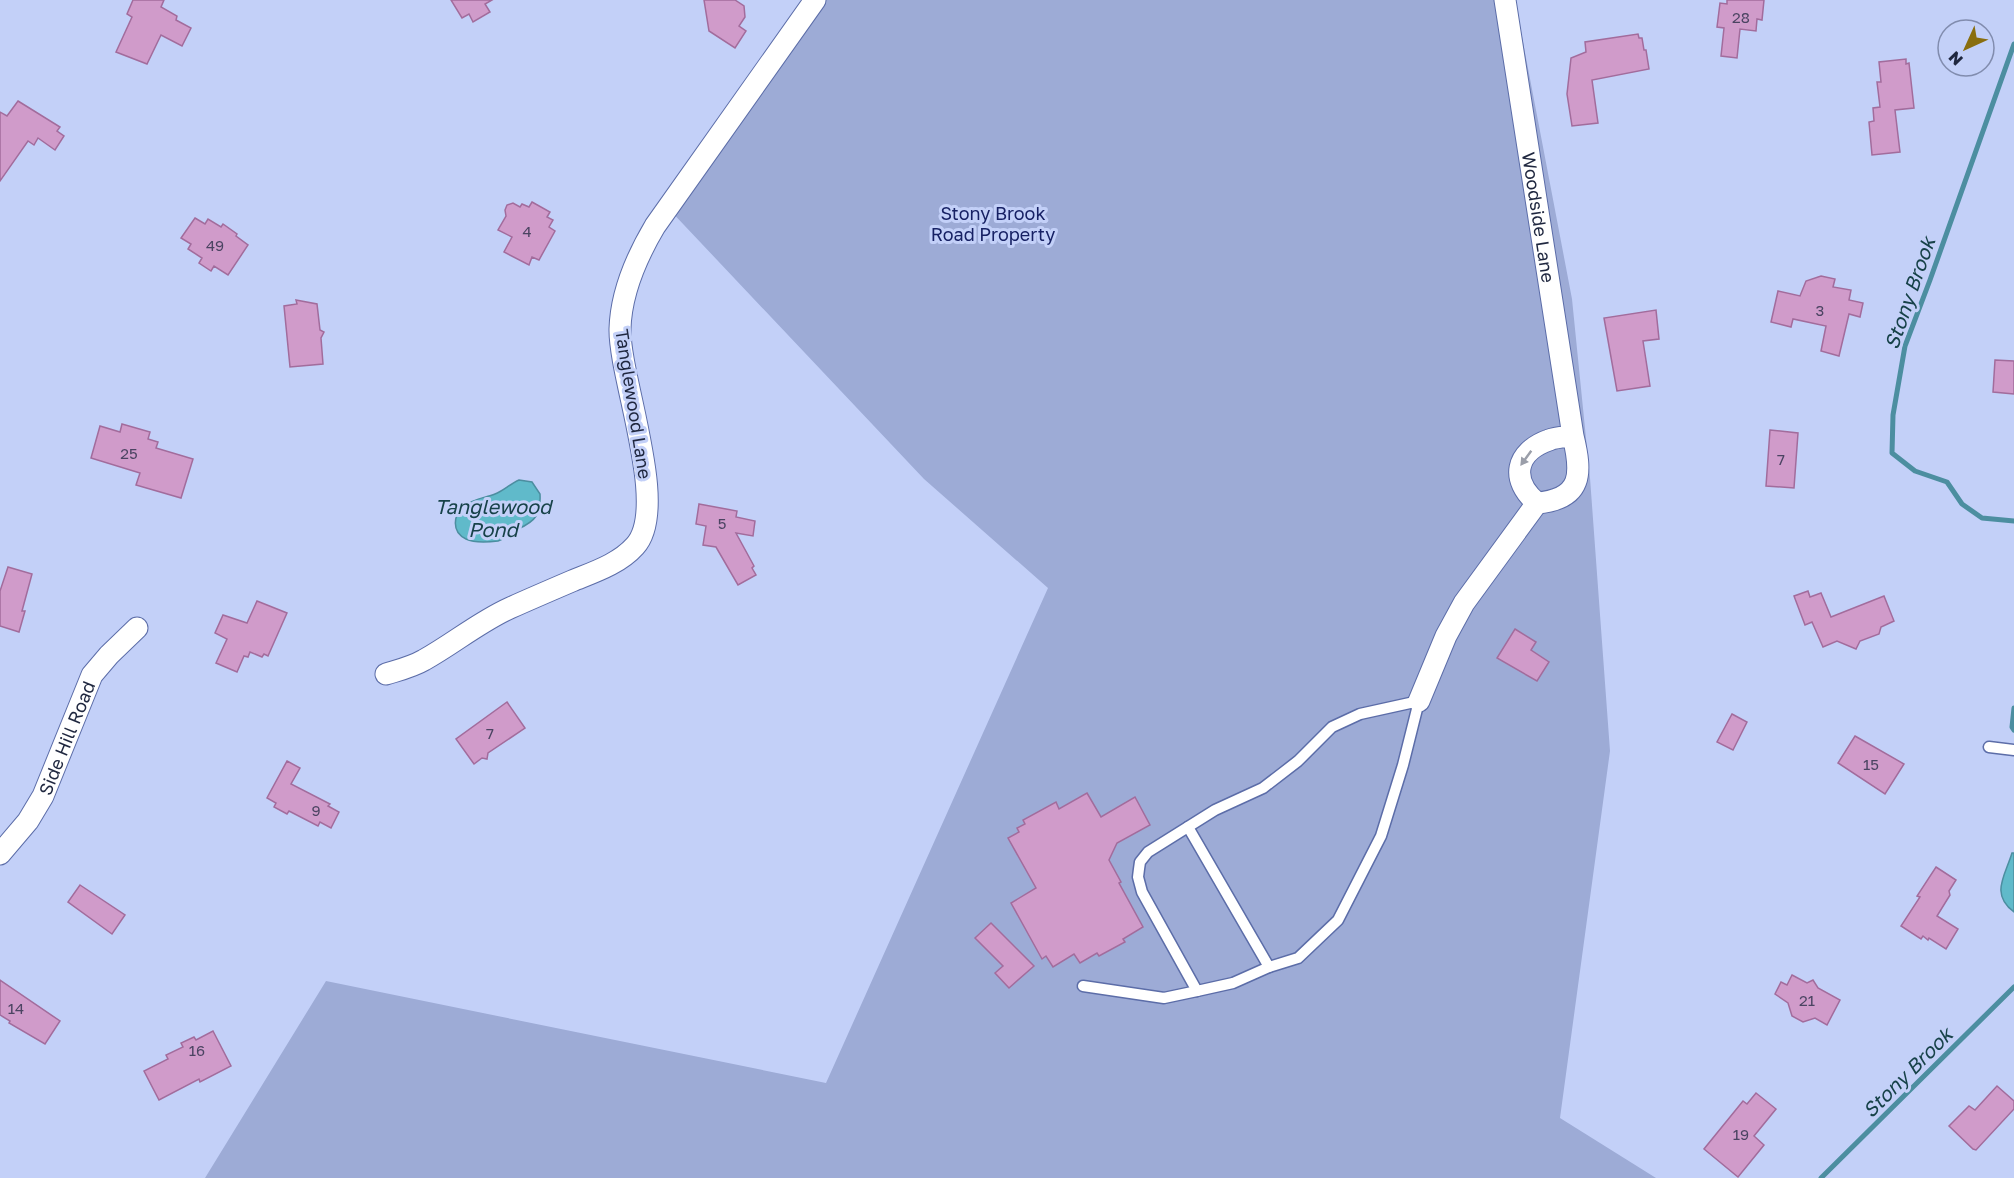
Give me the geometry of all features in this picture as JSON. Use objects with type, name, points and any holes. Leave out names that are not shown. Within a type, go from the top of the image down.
[{"type":"street","name":"Tanglewood Lane","points":[[386,674],[424,660],[494,615],[610,564],[632,550],[640,540],[644,529],[647,503],[646,475],[620,333],[628,282],[655,226],[815,0]]},
{"type":"street","name":"Woodside Lane","points":[[1505,0],[1572,436],[1579,460],[1576,483],[1570,492],[1560,499],[1537,504]]},
{"type":"street","points":[[1419,700],[1446,636],[1464,603],[1537,504],[1527,495],[1519,476],[1524,458],[1537,445],[1551,439],[1572,436]]},
{"type":"street","name":"Side Hill Road","points":[[0,854],[28,821],[43,796],[92,675],[137,628]]},
{"type":"lane","points":[[1083,986],[1164,999],[1233,983],[1269,967],[1298,958],[1338,920],[1381,836],[1403,765],[1419,700],[1360,714],[1332,727],[1298,761],[1263,788],[1215,810],[1188,826],[1148,852],[1140,862],[1138,877],[1142,892],[1197,991]]},
{"type":"lane","points":[[1989,747],[2014,750]]},
{"type":"lane","points":[[1188,826],[1269,967]]},
{"type":"green space","name":"Stony Brook Road Property","points":[[817,0],[1515,0],[1572,299],[1590,478],[1610,751],[1560,1118],[1656,1178],[205,1178],[326,981],[826,1083],[1048,588],[924,479],[667,207]]},
{"type":"water","name":"Tanglewood Pond","points":[[519,480],[532,482],[540,494],[540,507],[533,520],[498,541],[473,541],[461,536],[455,523],[461,509],[472,501],[498,493]]},
{"type":"water","points":[[2012,853],[2014,853],[2014,912],[2007,905],[2001,891],[2003,877]]},
{"type":"building","points":[[133,0],[164,0],[161,7],[177,16],[176,20],[191,28],[182,46],[161,35],[147,64],[116,52],[132,17],[127,14]]},
{"type":"building","points":[[451,0],[492,0],[485,4],[490,12],[473,22],[469,14],[462,18]]},
{"type":"building","points":[[704,0],[735,0],[744,6],[745,17],[739,26],[746,31],[735,48],[709,31]]},
{"type":"building","points":[[1727,0],[1764,0],[1762,20],[1757,19],[1756,31],[1740,29],[1737,58],[1721,56],[1724,28],[1717,27],[1720,3],[1727,4]]},
{"type":"building","points":[[1638,34],[1646,50],[1649,69],[1592,80],[1598,123],[1572,126],[1567,94],[1571,58],[1586,52],[1585,42]]},
{"type":"building","points":[[1906,59],[1906,64],[1909,63],[1914,108],[1895,110],[1900,152],[1872,155],[1869,122],[1874,121],[1873,108],[1880,107],[1877,82],[1881,82],[1879,62]]},
{"type":"building","points":[[18,101],[60,127],[57,131],[64,136],[55,150],[38,138],[34,145],[28,141],[0,181],[0,112],[7,116]]},
{"type":"building","points":[[532,202],[550,212],[547,217],[553,220],[549,227],[555,231],[539,260],[532,257],[529,265],[504,252],[512,237],[498,230],[506,216],[507,205],[513,203],[520,207],[522,204],[529,207]]},
{"type":"building","points":[[195,218],[205,224],[208,219],[221,227],[223,224],[248,245],[228,275],[214,266],[211,271],[199,263],[202,258],[188,249],[191,244],[181,238]]},
{"type":"building","points":[[1821,276],[1835,279],[1833,287],[1851,290],[1849,300],[1863,303],[1860,317],[1849,314],[1839,356],[1821,351],[1826,326],[1793,319],[1791,327],[1771,322],[1778,291],[1800,296],[1806,281]]},
{"type":"building","points":[[296,300],[317,304],[320,330],[324,332],[321,338],[323,364],[290,367],[284,306],[297,304]]},
{"type":"building","points":[[1656,310],[1659,339],[1643,341],[1650,386],[1617,391],[1604,318]]},
{"type":"building","points":[[1995,360],[2014,361],[2014,394],[1993,392]]},
{"type":"building","points":[[122,424],[150,432],[148,439],[158,442],[156,448],[193,459],[181,498],[136,485],[140,473],[91,458],[100,426],[120,432]]},
{"type":"building","points":[[1770,430],[1798,433],[1794,488],[1766,486]]},
{"type":"building","points":[[699,504],[737,511],[736,517],[755,521],[753,536],[736,533],[754,566],[752,568],[756,575],[738,585],[716,547],[703,545],[706,526],[696,524]]},
{"type":"building","points":[[8,567],[32,574],[19,632],[0,626],[0,591]]},
{"type":"building","points":[[1808,591],[1810,597],[1821,593],[1831,617],[1884,596],[1894,621],[1881,627],[1879,634],[1860,641],[1856,649],[1837,641],[1823,647],[1812,622],[1805,625],[1794,596]]},
{"type":"building","points":[[257,601],[287,613],[268,656],[264,654],[262,657],[250,652],[248,657],[244,656],[237,672],[216,663],[227,639],[215,633],[223,615],[247,623]]},
{"type":"building","points":[[1515,629],[1536,642],[1531,650],[1549,662],[1537,681],[1497,658]]},
{"type":"building","points":[[507,702],[525,728],[488,753],[487,759],[482,758],[474,764],[456,739]]},
{"type":"building","points":[[1732,714],[1747,722],[1733,750],[1717,742]]},
{"type":"building","points":[[1855,736],[1904,764],[1885,794],[1838,763]]},
{"type":"building","points":[[287,761],[300,768],[291,784],[330,804],[328,806],[339,812],[331,828],[320,822],[318,826],[289,811],[287,814],[274,807],[276,803],[267,798]]},
{"type":"building","points":[[1087,793],[1101,817],[1135,797],[1150,825],[1117,843],[1109,860],[1143,927],[1123,939],[1125,942],[1099,956],[1097,953],[1080,963],[1074,954],[1053,967],[1046,956],[1042,959],[1011,903],[1036,888],[1008,838],[1019,832],[1017,828],[1025,824],[1023,820],[1056,802],[1059,809]]},
{"type":"building","points":[[1936,867],[1956,880],[1937,916],[1958,929],[1946,949],[1929,938],[1928,940],[1923,936],[1921,939],[1901,926]]},
{"type":"building","points":[[80,885],[125,915],[112,934],[68,902]]},
{"type":"building","points":[[991,923],[1034,966],[1009,988],[995,973],[1003,966],[975,938]]},
{"type":"building","points":[[1792,975],[1807,983],[1813,980],[1818,988],[1840,1000],[1827,1025],[1815,1018],[1803,1022],[1792,1016],[1788,1003],[1775,994],[1781,982],[1787,985]]},
{"type":"building","points":[[0,980],[60,1021],[45,1044],[9,1023],[10,1021],[0,1015]]},
{"type":"building","points":[[213,1031],[231,1066],[200,1082],[199,1079],[159,1100],[144,1071],[168,1059],[166,1055],[183,1047],[181,1043],[194,1037],[196,1040]]},
{"type":"building","points":[[1997,1086],[2014,1101],[2014,1109],[1976,1150],[1973,1149],[1949,1126],[1969,1106],[1975,1110]]},
{"type":"building","points":[[1756,1093],[1776,1109],[1754,1136],[1764,1145],[1738,1177],[1704,1149],[1743,1101],[1747,1104]]},
{"type":"waterway","name":"Stony Brook","points":[[2014,44],[1905,346],[1893,415],[1892,453],[1915,471],[1947,482],[1962,504],[1982,518],[2014,521]]},
{"type":"waterway","name":"Stony Brook","points":[[2014,708],[2012,727],[2014,730]]},
{"type":"waterway","name":"Stony Brook","points":[[1821,1178],[2014,987]]}]
